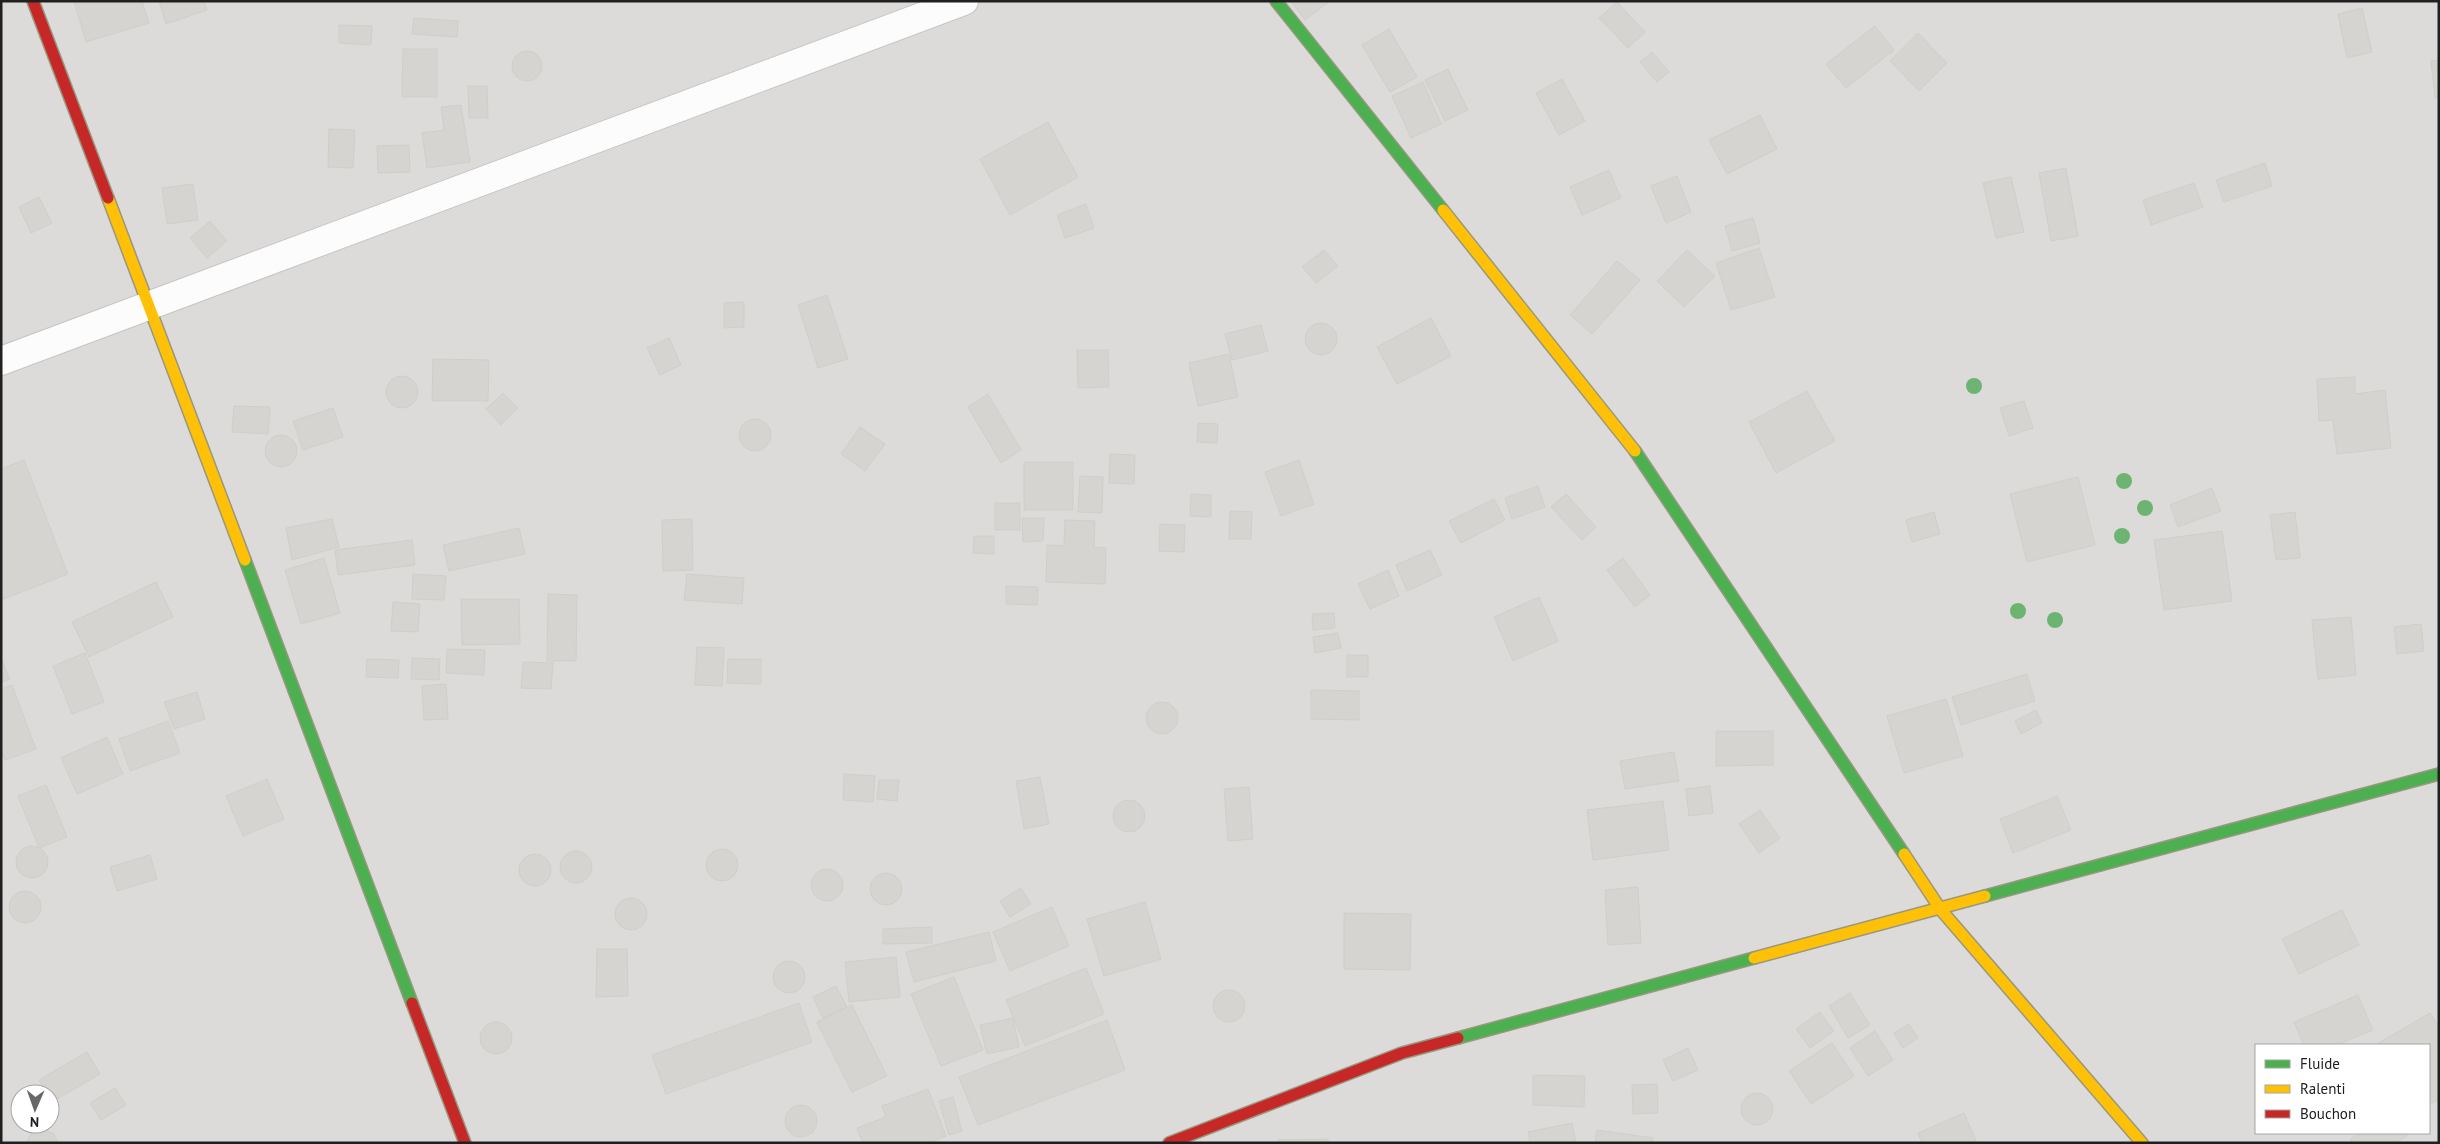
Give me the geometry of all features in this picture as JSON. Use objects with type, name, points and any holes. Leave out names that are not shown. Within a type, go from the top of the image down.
[{"type":"street","points":[[33,1],[465,1143]]},
{"type":"street","points":[[1,361],[964,1]]},
{"type":"street","points":[[1276,1],[1628,440],[1941,910],[2142,1143]]},
{"type":"street","points":[[1169,1143],[1402,1053],[1941,910],[2439,774]]},
{"type":"shaded area","points":[[1,1],[2439,1],[2439,1143],[1,1143]]},
{"type":"building","points":[[74,1],[142,1],[149,23],[86,42]]},
{"type":"building","points":[[159,1],[204,1],[207,10],[166,24]]},
{"type":"building","points":[[1291,1],[1330,1],[1305,20]]},
{"type":"building","points":[[1617,2],[1645,32],[1628,48],[1599,18]]},
{"type":"building","points":[[2362,8],[2372,52],[2347,58],[2338,14]]},
{"type":"building","points":[[414,18],[458,21],[457,37],[412,34]]},
{"type":"building","points":[[339,25],[372,26],[371,45],[339,43]]},
{"type":"building","points":[[1875,26],[1894,50],[1846,88],[1826,64]]},
{"type":"building","points":[[1389,29],[1417,77],[1390,92],[1362,45]]},
{"type":"building","points":[[1918,33],[1947,63],[1919,91],[1890,61]]},
{"type":"building","points":[[403,49],[437,49],[437,97],[402,97]]},
{"type":"building","points":[[527,51],[538,55],[542,66],[538,77],[527,81],[516,77],[512,66],[516,55]]},
{"type":"building","points":[[1652,52],[1669,72],[1657,82],[1640,62]]},
{"type":"building","points":[[2439,60],[2439,98],[2435,98],[2431,61]]},
{"type":"building","points":[[1448,69],[1468,110],[1445,121],[1425,80]]},
{"type":"building","points":[[1562,79],[1585,121],[1559,135],[1536,93]]},
{"type":"building","points":[[1423,82],[1441,124],[1411,138],[1392,96]]},
{"type":"building","points":[[468,86],[487,86],[488,118],[469,118]]},
{"type":"building","points":[[461,105],[470,162],[427,168],[422,133],[444,130],[441,107]]},
{"type":"building","points":[[1760,115],[1777,149],[1727,174],[1709,140]]},
{"type":"building","points":[[1048,122],[1078,177],[1010,215],[980,159]]},
{"type":"building","points":[[329,129],[355,130],[353,168],[328,167]]},
{"type":"building","points":[[409,145],[410,172],[378,173],[377,146]]},
{"type":"building","points":[[2265,163],[2272,186],[2224,202],[2216,180]]},
{"type":"building","points":[[2066,168],[2078,236],[2051,241],[2039,173]]},
{"type":"building","points":[[1609,170],[1621,198],[1582,215],[1570,187]]},
{"type":"building","points":[[1677,176],[1691,212],[1666,223],[1651,186]]},
{"type":"building","points":[[2011,177],[2024,232],[1996,238],[1983,183]]},
{"type":"building","points":[[2194,183],[2203,207],[2151,225],[2143,200]]},
{"type":"building","points":[[193,184],[198,220],[167,224],[162,188]]},
{"type":"building","points":[[39,197],[52,223],[31,233],[19,207]]},
{"type":"building","points":[[1086,204],[1094,228],[1065,238],[1057,215]]},
{"type":"building","points":[[1753,218],[1760,243],[1732,251],[1725,226]]},
{"type":"building","points":[[210,221],[227,241],[207,258],[190,238]]},
{"type":"building","points":[[1759,248],[1775,297],[1731,310],[1716,263]]},
{"type":"building","points":[[1324,250],[1338,266],[1316,283],[1302,267]]},
{"type":"building","points":[[1687,250],[1715,276],[1684,307],[1657,281]]},
{"type":"building","points":[[1617,261],[1640,280],[1592,334],[1570,315]]},
{"type":"building","points":[[827,295],[848,359],[818,368],[798,305]]},
{"type":"building","points":[[744,302],[744,327],[724,328],[724,303]]},
{"type":"building","points":[[1431,318],[1451,356],[1397,384],[1377,347]]},
{"type":"building","points":[[1321,323],[1327,324],[1332,328],[1336,333],[1336,345],[1332,350],[1327,354],[1321,355],[1315,354],[1310,350],[1306,345],[1305,339],[1306,333],[1310,328],[1315,324]]},
{"type":"building","points":[[1261,325],[1268,351],[1232,360],[1225,334]]},
{"type":"building","points":[[669,338],[681,365],[660,375],[647,348]]},
{"type":"building","points":[[1077,350],[1108,350],[1109,387],[1078,388]]},
{"type":"building","points":[[1229,354],[1238,397],[1198,406],[1189,363]]},
{"type":"building","points":[[433,359],[489,360],[488,401],[432,401]]},
{"type":"building","points":[[402,376],[408,377],[413,381],[417,386],[417,398],[413,403],[408,407],[402,408],[396,407],[391,403],[387,398],[386,392],[387,386],[391,381],[396,377]]},
{"type":"building","points":[[2355,377],[2355,394],[2385,390],[2391,448],[2337,454],[2333,420],[2319,421],[2317,379]]},
{"type":"building","points":[[1807,391],[1835,441],[1776,473],[1749,422]]},
{"type":"building","points":[[503,393],[518,408],[501,425],[486,409]]},
{"type":"building","points":[[988,394],[1021,450],[1001,463],[968,407]]},
{"type":"building","points":[[2024,401],[2033,428],[2009,436],[2000,408]]},
{"type":"building","points":[[234,406],[270,407],[268,434],[232,432]]},
{"type":"building","points":[[333,408],[343,437],[303,450],[293,421]]},
{"type":"building","points":[[755,419],[761,420],[766,424],[770,429],[770,441],[766,446],[761,450],[755,451],[749,450],[744,446],[740,441],[739,435],[740,429],[744,424],[749,420]]},
{"type":"building","points":[[1198,423],[1218,424],[1217,443],[1197,442]]},
{"type":"building","points":[[860,427],[885,444],[865,471],[841,454]]},
{"type":"building","points":[[281,435],[287,436],[292,440],[296,445],[296,457],[292,462],[287,466],[281,467],[275,466],[270,462],[266,457],[265,451],[266,445],[270,440],[275,436]]},
{"type":"building","points":[[1110,454],[1135,455],[1134,484],[1109,483]]},
{"type":"building","points":[[24,460],[68,574],[1,600],[1,469]]},
{"type":"building","points":[[1299,460],[1314,504],[1281,516],[1265,472]]},
{"type":"building","points":[[1024,462],[1073,462],[1073,510],[1024,510]]},
{"type":"building","points":[[1080,476],[1103,477],[1102,513],[1078,512]]},
{"type":"building","points":[[2078,477],[2095,545],[2027,562],[2010,494]]},
{"type":"building","points":[[1538,486],[1545,507],[1512,519],[1505,498]]},
{"type":"building","points":[[2212,488],[2221,511],[2178,527],[2170,505]]},
{"type":"building","points":[[1191,494],[1211,495],[1211,517],[1190,516]]},
{"type":"building","points":[[1566,494],[1596,527],[1582,540],[1551,507]]},
{"type":"building","points":[[1494,499],[1505,520],[1461,543],[1449,521]]},
{"type":"building","points":[[995,503],[1020,503],[1020,530],[995,530]]},
{"type":"building","points":[[1230,511],[1252,512],[1251,539],[1229,539]]},
{"type":"building","points":[[1934,512],[1940,534],[1912,542],[1906,520]]},
{"type":"building","points":[[2295,512],[2300,558],[2276,560],[2270,515]]},
{"type":"building","points":[[1022,518],[1044,518],[1043,541],[1023,542]]},
{"type":"building","points":[[332,519],[339,547],[292,560],[286,528]]},
{"type":"building","points":[[692,519],[693,570],[663,571],[662,520]]},
{"type":"building","points":[[1065,520],[1095,521],[1094,547],[1106,548],[1105,584],[1046,582],[1047,545],[1064,546]]},
{"type":"building","points":[[1160,524],[1185,525],[1184,552],[1159,551]]},
{"type":"building","points":[[519,528],[525,554],[449,571],[443,545]]},
{"type":"building","points":[[2222,531],[2232,601],[2164,610],[2154,540]]},
{"type":"building","points":[[974,536],[994,536],[994,554],[973,553]]},
{"type":"building","points":[[412,540],[415,565],[338,575],[335,550]]},
{"type":"building","points":[[1430,550],[1442,575],[1407,591],[1396,565]]},
{"type":"building","points":[[324,558],[340,613],[301,624],[285,570]]},
{"type":"building","points":[[1623,558],[1650,595],[1635,607],[1607,570]]},
{"type":"building","points":[[1388,570],[1399,596],[1370,609],[1358,584]]},
{"type":"building","points":[[413,574],[446,576],[444,600],[412,599]]},
{"type":"building","points":[[687,574],[744,578],[742,604],[684,600]]},
{"type":"building","points":[[156,582],[173,617],[89,657],[72,622]]},
{"type":"building","points":[[1006,586],[1038,587],[1037,605],[1006,604]]},
{"type":"building","points":[[548,594],[577,595],[576,661],[547,661]]},
{"type":"building","points":[[1539,597],[1558,641],[1513,661],[1494,617]]},
{"type":"building","points":[[461,599],[519,599],[520,644],[462,645]]},
{"type":"building","points":[[393,602],[420,604],[418,632],[391,631]]},
{"type":"building","points":[[1334,613],[1335,628],[1313,630],[1312,614]]},
{"type":"building","points":[[2351,617],[2356,675],[2318,679],[2312,620]]},
{"type":"building","points":[[2421,624],[2424,651],[2397,654],[2394,627]]},
{"type":"building","points":[[1338,633],[1341,648],[1315,653],[1313,637]]},
{"type":"building","points":[[697,647],[724,648],[722,686],[695,685]]},
{"type":"building","points":[[447,649],[485,650],[484,675],[446,673]]},
{"type":"building","points":[[85,653],[104,702],[72,714],[53,666]]},
{"type":"building","points":[[1347,655],[1368,655],[1368,677],[1347,677]]},
{"type":"building","points":[[1,658],[10,679],[1,683]]},
{"type":"building","points":[[412,658],[440,659],[439,680],[411,679]]},
{"type":"building","points":[[367,659],[399,660],[398,678],[366,677]]},
{"type":"building","points":[[728,659],[761,659],[761,684],[727,683]]},
{"type":"building","points":[[523,662],[553,663],[551,689],[521,688]]},
{"type":"building","points":[[2027,674],[2035,701],[1961,725],[1952,697]]},
{"type":"building","points":[[446,684],[448,719],[424,720],[422,686]]},
{"type":"building","points":[[12,685],[36,749],[5,760],[1,751],[1,689]]},
{"type":"building","points":[[1311,690],[1359,691],[1359,720],[1311,719]]},
{"type":"building","points":[[197,692],[205,719],[174,729],[164,702]]},
{"type":"building","points":[[1946,699],[1963,756],[1904,773],[1887,716]]},
{"type":"building","points":[[1162,702],[1168,703],[1173,707],[1177,712],[1177,724],[1173,729],[1168,733],[1162,734],[1156,733],[1151,729],[1147,724],[1146,718],[1147,712],[1151,707],[1156,703]]},
{"type":"building","points":[[2036,710],[2042,723],[2021,734],[2015,721]]},
{"type":"building","points":[[168,721],[180,753],[130,771],[119,739]]},
{"type":"building","points":[[1716,731],[1773,731],[1773,765],[1716,766]]},
{"type":"building","points":[[107,737],[123,774],[77,794],[61,758]]},
{"type":"building","points":[[1674,752],[1679,781],[1625,789],[1620,761]]},
{"type":"building","points":[[844,774],[875,776],[873,802],[843,800]]},
{"type":"building","points":[[1040,777],[1049,824],[1024,829],[1016,781]]},
{"type":"building","points":[[267,779],[284,819],[243,836],[226,796]]},
{"type":"building","points":[[879,780],[899,780],[897,801],[877,799]]},
{"type":"building","points":[[46,785],[67,837],[39,848],[18,796]]},
{"type":"building","points":[[1710,786],[1713,813],[1689,816],[1686,789]]},
{"type":"building","points":[[1249,787],[1253,839],[1228,841],[1224,789]]},
{"type":"building","points":[[2057,796],[2071,830],[2013,853],[2000,819]]},
{"type":"building","points":[[1129,800],[1135,801],[1140,805],[1144,810],[1144,822],[1140,827],[1135,831],[1129,832],[1123,831],[1118,827],[1114,822],[1113,816],[1114,810],[1118,805],[1123,801]]},
{"type":"building","points":[[1663,801],[1669,850],[1593,860],[1587,810]]},
{"type":"building","points":[[1760,810],[1780,838],[1759,853],[1739,824]]},
{"type":"building","points":[[32,846],[38,847],[43,851],[47,856],[47,868],[43,873],[38,877],[32,878],[26,877],[21,873],[17,868],[16,862],[17,856],[21,851],[26,847]]},
{"type":"building","points":[[722,849],[734,853],[738,865],[734,877],[722,881],[710,877],[706,865],[710,853]]},
{"type":"building","points":[[576,851],[582,852],[587,856],[591,861],[591,873],[587,878],[582,882],[576,883],[570,882],[565,878],[561,873],[560,867],[561,861],[565,856],[570,852]]},
{"type":"building","points":[[535,854],[541,855],[546,859],[550,864],[550,876],[546,881],[541,885],[535,886],[529,885],[524,881],[520,876],[519,870],[520,864],[524,859],[529,855]]},
{"type":"building","points":[[150,855],[157,879],[117,891],[110,867]]},
{"type":"building","points":[[827,869],[833,870],[838,874],[842,879],[842,891],[838,896],[833,900],[827,901],[821,900],[816,896],[812,891],[811,885],[812,879],[816,874],[821,870]]},
{"type":"building","points":[[886,873],[892,874],[897,878],[901,883],[901,895],[897,900],[892,904],[886,905],[880,904],[875,900],[871,895],[870,889],[871,883],[875,878],[880,874]]},
{"type":"building","points":[[1638,887],[1641,943],[1608,945],[1605,890]]},
{"type":"building","points":[[1021,888],[1031,904],[1010,917],[1000,901]]},
{"type":"building","points":[[25,891],[31,892],[36,896],[40,901],[40,913],[36,918],[31,922],[25,923],[19,922],[14,918],[10,913],[9,907],[10,901],[14,896],[19,892]]},
{"type":"building","points":[[631,898],[637,899],[642,903],[646,908],[646,920],[642,925],[637,929],[631,930],[625,929],[620,925],[616,920],[615,914],[616,908],[620,903],[625,899]]},
{"type":"building","points":[[1145,902],[1161,959],[1104,976],[1087,919]]},
{"type":"building","points":[[1052,907],[1069,946],[1010,971],[993,932]]},
{"type":"building","points":[[2342,910],[2359,945],[2299,974],[2282,939]]},
{"type":"building","points":[[1344,913],[1411,914],[1410,970],[1344,969]]},
{"type":"building","points":[[932,927],[932,943],[883,944],[883,929]]},
{"type":"building","points":[[989,932],[996,961],[914,982],[906,952]]},
{"type":"building","points":[[597,949],[627,949],[628,996],[596,997]]},
{"type":"building","points":[[896,957],[900,997],[849,1002],[845,962]]},
{"type":"building","points":[[789,961],[795,962],[800,966],[804,971],[804,983],[800,988],[795,992],[789,993],[783,992],[778,988],[774,983],[773,977],[774,971],[778,966],[783,962]]},
{"type":"building","points":[[1086,968],[1104,1014],[1025,1046],[1006,1000]]},
{"type":"building","points":[[954,977],[983,1050],[941,1066],[911,994]]},
{"type":"building","points":[[836,986],[847,1007],[823,1018],[813,997]]},
{"type":"building","points":[[1229,990],[1235,991],[1240,995],[1244,1000],[1244,1012],[1240,1017],[1235,1021],[1229,1022],[1223,1021],[1218,1017],[1214,1012],[1213,1006],[1214,1000],[1218,995],[1223,991]]},
{"type":"building","points":[[1850,993],[1870,1025],[1848,1038],[1829,1006]]},
{"type":"building","points":[[2358,995],[2373,1030],[2338,1044],[2304,1044],[2294,1022]]},
{"type":"building","points":[[799,1003],[812,1042],[666,1094],[652,1055]]},
{"type":"building","points":[[852,1005],[887,1076],[852,1092],[817,1022]]},
{"type":"building","points":[[1820,1012],[1834,1031],[1810,1048],[1796,1029]]},
{"type":"building","points":[[2430,1013],[2439,1027],[2439,1099],[2430,1104],[2430,1044],[2377,1044]]},
{"type":"building","points":[[1013,1018],[1019,1047],[987,1054],[980,1025]]},
{"type":"building","points":[[1107,1020],[1125,1070],[978,1125],[959,1077]]},
{"type":"building","points":[[496,1022],[502,1023],[507,1027],[511,1032],[511,1044],[507,1049],[502,1053],[496,1054],[490,1053],[485,1049],[481,1044],[480,1038],[481,1032],[485,1027],[490,1023]]},
{"type":"building","points":[[1909,1024],[1918,1038],[1903,1048],[1894,1033]]},
{"type":"building","points":[[1875,1031],[1893,1060],[1868,1076],[1850,1048]]},
{"type":"building","points":[[1832,1043],[1854,1076],[1811,1104],[1789,1071]]},
{"type":"building","points":[[1688,1048],[1698,1070],[1673,1081],[1663,1060]]},
{"type":"building","points":[[87,1052],[100,1074],[60,1097],[60,1084],[41,1084],[39,1080]]},
{"type":"building","points":[[1533,1075],[1585,1076],[1584,1107],[1533,1105]]},
{"type":"building","points":[[1657,1084],[1658,1113],[1633,1114],[1632,1085]]},
{"type":"building","points":[[115,1088],[126,1105],[101,1120],[90,1103]]},
{"type":"building","points":[[928,1089],[946,1136],[929,1143],[863,1143],[857,1128],[886,1117],[882,1106]]},
{"type":"building","points":[[1757,1093],[1763,1094],[1768,1098],[1772,1103],[1772,1115],[1768,1120],[1763,1124],[1757,1125],[1751,1124],[1746,1120],[1742,1115],[1741,1109],[1742,1103],[1746,1098],[1751,1094]]},
{"type":"building","points":[[953,1097],[962,1131],[949,1135],[939,1101]]},
{"type":"building","points":[[801,1105],[807,1106],[812,1110],[816,1115],[816,1127],[812,1132],[807,1136],[801,1137],[795,1136],[790,1132],[786,1127],[785,1121],[786,1115],[790,1110],[795,1106]]},
{"type":"building","points":[[1964,1113],[1977,1143],[1922,1143],[1918,1133]]},
{"type":"building","points":[[1572,1123],[1576,1143],[1530,1143],[1528,1132]]},
{"type":"building","points":[[1597,1130],[1653,1138],[1653,1143],[1595,1143]]},
{"type":"building","points":[[31,1134],[54,1134],[58,1143],[26,1143]]},
{"type":"building","points":[[2359,1134],[2406,1134],[2407,1136],[2395,1143],[2352,1143],[2350,1139]]},
{"type":"building","points":[[1328,1139],[1328,1143],[1278,1143],[1278,1140]]},
{"type":"traffic: fast","points":[[1276,1],[1443,210]]},
{"type":"traffic: fast","points":[[1635,451],[1904,854]]},
{"type":"traffic: fast","points":[[245,560],[412,1003]]},
{"type":"traffic: fast","points":[[1985,896],[2439,774]]},
{"type":"traffic: fast","points":[[1458,1038],[1754,958]]},
{"type":"traffic: slow","points":[[108,198],[245,560]]},
{"type":"traffic: slow","points":[[1443,210],[1635,451]]},
{"type":"traffic: slow","points":[[1904,854],[1941,910],[2142,1143]]},
{"type":"traffic: slow","points":[[1754,958],[1985,896]]},
{"type":"traffic: jam","points":[[33,1],[108,198]]},
{"type":"traffic: jam","points":[[412,1003],[465,1143]]},
{"type":"traffic: jam","points":[[1169,1143],[1402,1053],[1458,1038]]}]
